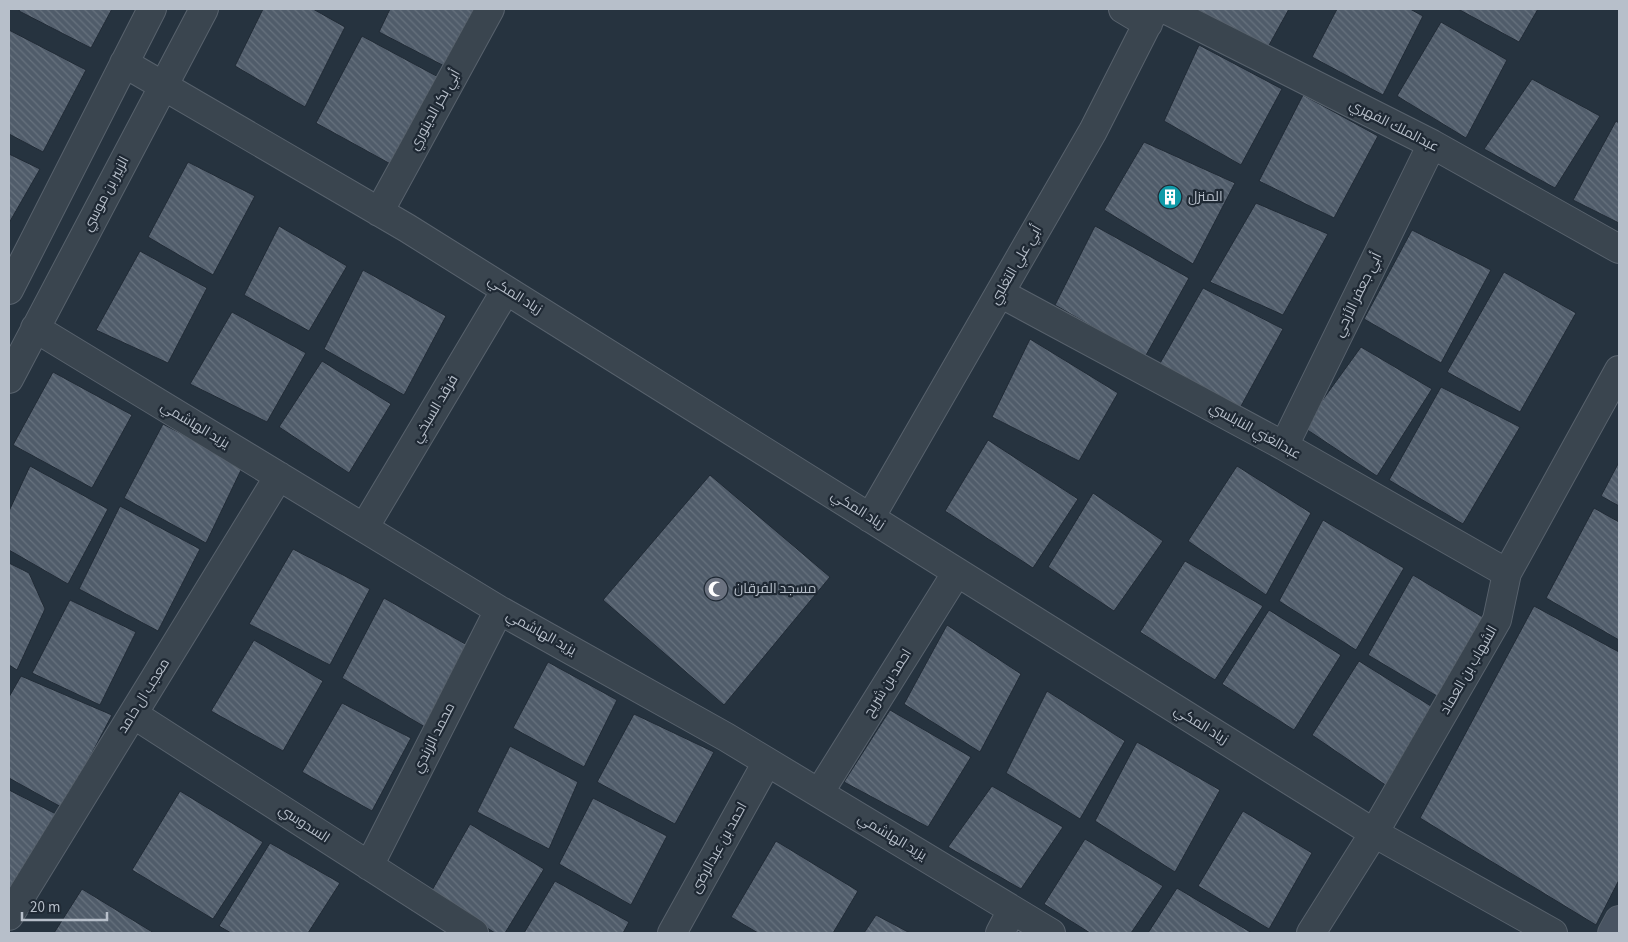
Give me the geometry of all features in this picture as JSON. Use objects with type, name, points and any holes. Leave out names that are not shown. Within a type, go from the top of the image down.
[{"type":"main road","points":[[1612,933],[1619,920]]},
{"type":"street","points":[[9,290],[152,9]]},
{"type":"street","name":"الزبير بن موسي","points":[[9,378],[204,9]]},
{"type":"street","name":"أبي بكر الدينوري","points":[[380,212],[490,9]]},
{"type":"street","name":"عبدالملك الفهري","points":[[1123,9],[1156,14],[1432,144],[1619,249]]},
{"type":"street","name":"أبي علي التغلبي","points":[[870,518],[1093,131],[1156,14]]},
{"type":"street","name":"زياد المكي","points":[[124,64],[162,88],[380,212],[1374,833],[1553,933]]},
{"type":"street","name":"أبي جعفر الأزحي","points":[[1284,446],[1432,144]]},
{"type":"street","name":"فرقد السبخي","points":[[364,528],[506,290]]},
{"type":"street","name":"عبدالغني النابلسي","points":[[1000,294],[1284,446],[1507,573]]},
{"type":"street","name":"يزيد الهاشمي","points":[[35,328],[499,610],[819,793],[1006,922],[1051,933]]},
{"type":"street","name":"الشهاب بن العماد","points":[[1311,933],[1374,833],[1497,620],[1507,573],[1619,370]]},
{"type":"street","name":"معجب ال حامد","points":[[9,916],[279,476]]},
{"type":"street","name":"احمد بن شريح","points":[[819,793],[957,572]]},
{"type":"street","name":"محمد الزرندي","points":[[369,866],[499,610]]},
{"type":"street","name":"السدوسي","points":[[133,714],[474,933]]},
{"type":"street","name":"احمد بن عبدالرضى","points":[[672,933],[767,762]]},
{"type":"building","points":[[20,9],[112,9],[91,48],[19,11]]},
{"type":"building","points":[[263,9],[313,9],[345,27],[305,107],[235,66]]},
{"type":"building","points":[[390,9],[482,9],[450,69],[379,32]]},
{"type":"building","points":[[1196,9],[1289,9],[1268,47]]},
{"type":"building","points":[[1337,9],[1410,9],[1423,16],[1383,95],[1312,57]]},
{"type":"building","points":[[1458,9],[1538,9],[1519,42]]},
{"type":"building","points":[[1441,22],[1507,60],[1466,138],[1397,96]]},
{"type":"building","points":[[9,30],[86,70],[43,152],[9,134]]},
{"type":"building","points":[[362,36],[442,79],[396,167],[316,123]]},
{"type":"building","points":[[1199,45],[1282,89],[1241,165],[1164,121]]},
{"type":"building","points":[[1532,79],[1600,116],[1555,188],[1484,149]]},
{"type":"building","points":[[1303,95],[1378,136],[1334,218],[1259,181]]},
{"type":"building","points":[[1616,121],[1619,123],[1619,223],[1573,200]]},
{"type":"building","name":"المنزل","points":[[1144,142],[1235,183],[1193,264],[1104,210]]},
{"type":"building","points":[[9,154],[40,169],[9,223]]},
{"type":"building","points":[[188,162],[255,196],[213,275],[148,237]]},
{"type":"building","points":[[1256,203],[1328,234],[1283,315],[1210,282]]},
{"type":"building","points":[[279,226],[347,266],[309,331],[244,295]]},
{"type":"building","points":[[1095,226],[1189,278],[1145,357],[1055,305]]},
{"type":"building","points":[[1412,230],[1491,270],[1441,363],[1364,319]]},
{"type":"building","points":[[140,251],[207,288],[168,363],[96,330]]},
{"type":"building","points":[[363,270],[446,316],[404,395],[324,349]]},
{"type":"building","points":[[1504,272],[1576,313],[1520,412],[1447,372]]},
{"type":"building","points":[[1203,288],[1283,329],[1240,408],[1159,365]]},
{"type":"building","points":[[232,312],[306,353],[267,422],[190,384]]},
{"type":"building","points":[[1030,339],[1118,393],[1079,461],[992,417]]},
{"type":"building","points":[[1361,347],[1432,389],[1377,476],[1303,427]]},
{"type":"building","points":[[322,361],[391,404],[349,473],[279,427]]},
{"type":"building","points":[[53,372],[132,415],[92,488],[13,445]]},
{"type":"building","points":[[1441,387],[1520,427],[1463,524],[1389,480]]},
{"type":"building","points":[[163,424],[243,466],[206,543],[124,498]]},
{"type":"building","points":[[988,440],[1078,499],[1033,568],[945,511]]},
{"type":"building","points":[[1619,462],[1619,506],[1601,496]]},
{"type":"building","points":[[30,466],[108,509],[68,584],[9,550],[9,511]]},
{"type":"building","points":[[1237,466],[1311,513],[1266,595],[1188,541]]},
{"type":"building","name":"مسجد الفرقان","points":[[710,475],[830,577],[724,705],[603,600]]},
{"type":"building","points":[[1093,493],[1163,541],[1114,611],[1048,567]]},
{"type":"building","points":[[120,506],[200,549],[158,631],[79,589]]},
{"type":"building","points":[[1594,508],[1619,522],[1619,640],[1546,598]]},
{"type":"building","points":[[1323,520],[1404,568],[1356,650],[1279,601]]},
{"type":"building","points":[[293,549],[370,589],[330,665],[249,624]]},
{"type":"building","points":[[1185,561],[1263,606],[1215,680],[1140,632]]},
{"type":"building","points":[[9,563],[29,573],[45,609],[17,670],[9,665]]},
{"type":"building","points":[[1413,575],[1486,619],[1442,699],[1368,655]]},
{"type":"building","points":[[384,598],[467,645],[425,727],[342,678]]},
{"type":"building","points":[[70,600],[136,632],[100,705],[32,673]]},
{"type":"building","points":[[1534,606],[1619,652],[1619,880],[1596,925],[1420,818]]},
{"type":"building","points":[[1269,610],[1341,655],[1294,730],[1222,684]]},
{"type":"building","points":[[947,625],[1021,674],[980,752],[904,704]]},
{"type":"building","points":[[254,640],[323,681],[283,751],[211,711]]},
{"type":"building","points":[[1359,661],[1434,708],[1387,786],[1312,735]]},
{"type":"building","points":[[548,662],[617,700],[584,767],[513,728]]},
{"type":"building","points":[[21,676],[112,715],[63,808],[9,778],[9,697]]},
{"type":"building","points":[[1047,691],[1125,741],[1080,819],[1006,773]]},
{"type":"building","points":[[342,703],[411,738],[372,811],[302,772]]},
{"type":"building","points":[[890,710],[971,757],[928,827],[844,782]]},
{"type":"building","points":[[634,714],[714,752],[675,824],[597,782]]},
{"type":"building","points":[[1137,742],[1220,790],[1175,872],[1095,821]]},
{"type":"building","points":[[510,746],[578,782],[549,849],[477,812]]},
{"type":"building","points":[[992,786],[1063,827],[1021,889],[948,847]]},
{"type":"building","points":[[9,790],[58,815],[9,889]]},
{"type":"building","points":[[180,791],[263,842],[213,919],[132,870]]},
{"type":"building","points":[[593,798],[667,836],[631,905],[559,864]]},
{"type":"building","points":[[1243,811],[1312,853],[1269,929],[1198,886]]},
{"type":"building","points":[[470,824],[544,869],[505,933],[495,933],[431,892]]},
{"type":"building","points":[[1085,839],[1163,886],[1131,933],[1090,933],[1044,904]]},
{"type":"building","points":[[776,841],[858,891],[833,933],[758,933],[731,917]]},
{"type":"building","points":[[270,843],[340,883],[308,933],[231,933],[219,926]]},
{"type":"building","points":[[555,881],[629,922],[623,933],[524,933]]},
{"type":"building","points":[[1177,888],[1252,933],[1148,933]]},
{"type":"building","points":[[82,889],[154,933],[54,933]]},
{"type":"building","points":[[876,915],[910,933],[864,933]]},
{"type":"place","name":"المنزل","points":[[1170,197]]},
{"type":"place","name":"مسجد الفرقان","points":[[716,589]]}]
